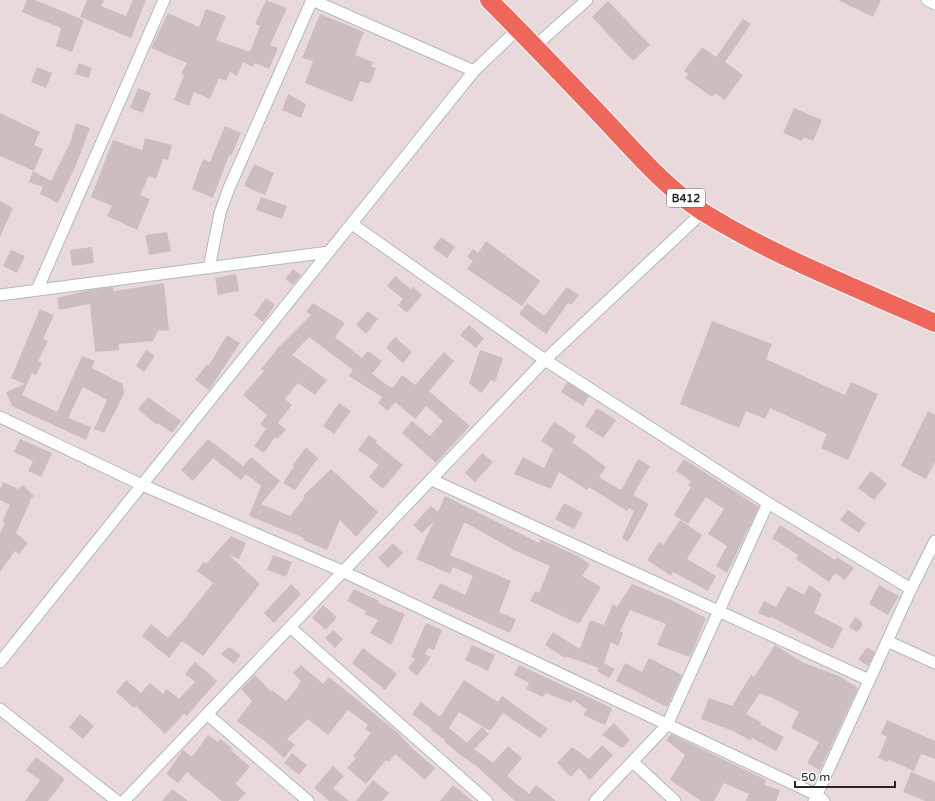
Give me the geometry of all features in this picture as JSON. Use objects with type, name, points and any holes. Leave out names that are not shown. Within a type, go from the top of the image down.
[{"type":"main road","name":"B412","points":[[489,0],[671,187],[702,212],[745,236],[810,268],[935,323]]},
{"type":"street","points":[[37,290],[164,0]]},
{"type":"street","points":[[209,268],[220,213],[229,188],[312,0],[474,71]]},
{"type":"street","points":[[535,46],[587,0]]},
{"type":"street","points":[[927,0],[935,4]]},
{"type":"street","points":[[0,662],[474,71],[518,29]]},
{"type":"street","points":[[124,801],[291,628],[342,571],[432,480],[545,360],[702,212]]},
{"type":"street","points":[[352,224],[545,360],[768,503],[911,589]]},
{"type":"street","points":[[0,295],[329,252]]},
{"type":"street","points":[[0,417],[142,485],[342,571],[667,724],[818,799],[869,680],[935,541]]},
{"type":"street","points":[[432,480],[869,680]]},
{"type":"street","points":[[595,801],[667,724],[768,503]]},
{"type":"street","points":[[291,628],[487,801]]},
{"type":"street","points":[[887,641],[935,663]]},
{"type":"street","points":[[0,709],[117,801]]},
{"type":"street","points":[[207,714],[308,801]]},
{"type":"street","points":[[632,762],[675,801]]},
{"type":"building","points":[[27,0],[35,0],[84,20],[72,52],[56,46],[61,28],[22,12]]},
{"type":"building","points":[[87,0],[104,0],[101,6],[126,16],[133,0],[146,0],[131,38],[80,17]]},
{"type":"building","points":[[266,0],[287,8],[270,45],[278,48],[269,69],[255,63],[253,67],[243,62],[237,76],[230,72],[226,81],[219,78],[210,99],[194,92],[189,106],[174,100],[184,75],[181,74],[187,63],[151,48],[168,13],[199,27],[206,9],[226,16],[216,40],[250,52],[260,26],[255,24]]},
{"type":"building","points":[[838,0],[881,0],[873,17]]},
{"type":"building","points":[[608,1],[650,45],[633,61],[592,17]]},
{"type":"building","points":[[320,14],[364,32],[355,55],[373,62],[371,67],[376,68],[370,84],[360,81],[352,102],[305,83],[313,61],[302,58]]},
{"type":"building","points":[[743,19],[751,24],[725,62],[743,75],[725,100],[715,93],[712,97],[685,78],[688,74],[684,71],[702,47],[716,57]]},
{"type":"building","points":[[79,63],[92,68],[89,78],[75,74]]},
{"type":"building","points":[[37,67],[52,73],[46,88],[31,82]]},
{"type":"building","points":[[138,88],[151,93],[143,113],[130,108]]},
{"type":"building","points":[[288,94],[306,104],[301,118],[282,110]]},
{"type":"building","points":[[794,108],[822,120],[813,141],[804,137],[802,141],[783,133]]},
{"type":"building","points":[[0,113],[40,132],[34,145],[43,149],[34,171],[0,156]]},
{"type":"building","points":[[76,123],[90,128],[76,165],[58,203],[40,194],[43,187],[29,182],[33,171],[51,181],[70,143]]},
{"type":"building","points":[[225,126],[241,133],[231,156],[229,155],[213,198],[192,189],[203,159],[210,162]]},
{"type":"building","points":[[145,138],[172,145],[168,160],[163,159],[156,179],[149,176],[140,195],[150,199],[137,230],[107,216],[112,206],[91,197],[113,140],[142,150]]},
{"type":"building","points":[[254,164],[274,173],[265,195],[244,186]]},
{"type":"building","points":[[261,197],[287,206],[282,219],[256,210]]},
{"type":"building","points":[[0,201],[13,208],[0,237]]},
{"type":"building","points":[[167,232],[171,251],[149,255],[145,235]]},
{"type":"building","points":[[441,237],[455,247],[447,258],[433,248]]},
{"type":"building","points":[[486,241],[540,281],[522,306],[467,269],[473,261],[467,257],[473,249],[478,253]]},
{"type":"building","points":[[92,247],[94,263],[72,266],[70,250]]},
{"type":"building","points":[[11,250],[25,256],[17,273],[3,266]]},
{"type":"building","points":[[293,269],[301,275],[293,285],[285,279]]},
{"type":"building","points":[[236,274],[239,291],[218,295],[215,278]]},
{"type":"building","points":[[395,276],[411,289],[413,287],[422,295],[407,313],[398,305],[403,299],[387,286]]},
{"type":"building","points":[[164,283],[169,330],[158,331],[153,341],[119,344],[119,350],[95,352],[90,304],[59,310],[57,298],[89,290],[113,287],[114,291]]},
{"type":"building","points":[[567,287],[579,295],[571,305],[568,303],[546,334],[519,314],[527,303],[544,316]]},
{"type":"building","points":[[266,298],[275,305],[263,322],[254,315]]},
{"type":"building","points":[[313,303],[345,323],[335,337],[362,358],[368,351],[382,361],[372,374],[390,387],[393,388],[402,375],[415,385],[444,352],[454,361],[429,391],[470,426],[436,463],[402,433],[412,421],[430,436],[443,421],[426,406],[415,419],[395,402],[388,411],[378,403],[382,397],[349,376],[353,370],[309,337],[292,355],[327,380],[315,395],[298,383],[285,399],[292,405],[278,423],[286,430],[277,439],[275,437],[264,453],[254,446],[266,429],[260,424],[267,415],[243,395],[264,371],[261,369],[277,349],[311,315],[306,312]]},
{"type":"building","points":[[40,309],[54,315],[43,339],[48,341],[38,361],[42,363],[36,375],[32,373],[22,395],[57,412],[82,356],[95,361],[92,368],[123,384],[124,394],[104,433],[94,429],[107,400],[83,387],[68,418],[91,427],[86,440],[12,406],[6,392],[25,384],[11,378]]},
{"type":"building","points":[[368,311],[378,319],[366,334],[356,325]]},
{"type":"building","points":[[712,321],[772,344],[766,359],[845,395],[851,382],[878,394],[848,460],[821,448],[827,434],[770,408],[765,419],[746,411],[739,428],[680,404]]},
{"type":"building","points":[[469,325],[484,338],[476,348],[460,335]]},
{"type":"building","points":[[227,335],[240,343],[209,390],[195,380],[207,364],[209,365]]},
{"type":"building","points":[[395,337],[412,352],[403,363],[386,348]]},
{"type":"building","points":[[146,350],[155,356],[144,372],[136,366]]},
{"type":"building","points":[[480,350],[503,358],[495,382],[491,380],[481,393],[469,383]]},
{"type":"building","points":[[567,382],[589,396],[583,406],[561,392]]},
{"type":"building","points":[[148,397],[181,421],[172,433],[158,423],[157,425],[138,409]]},
{"type":"building","points":[[339,403],[351,411],[334,434],[323,426]]},
{"type":"building","points":[[597,408],[616,420],[603,438],[585,426]]},
{"type":"building","points":[[928,411],[935,415],[935,462],[926,479],[901,466]]},
{"type":"building","points":[[554,422],[576,436],[572,442],[606,467],[599,477],[619,489],[622,489],[638,459],[650,466],[633,495],[649,504],[628,542],[622,538],[634,511],[629,508],[627,511],[589,487],[587,490],[559,472],[551,489],[514,474],[523,457],[544,468],[553,449],[541,441]]},
{"type":"building","points":[[369,435],[377,441],[376,443],[403,465],[383,489],[369,477],[379,465],[358,450]]},
{"type":"building","points":[[20,439],[52,453],[41,477],[28,471],[33,461],[14,452]]},
{"type":"building","points":[[208,439],[243,466],[251,457],[280,481],[261,504],[290,516],[305,497],[303,496],[331,469],[378,512],[356,537],[340,520],[327,550],[303,540],[304,538],[249,516],[261,486],[246,474],[241,480],[213,458],[193,481],[181,470]]},
{"type":"building","points":[[306,447],[318,458],[295,490],[283,483],[294,466],[293,465]]},
{"type":"building","points":[[482,453],[493,462],[475,482],[465,473]]},
{"type":"building","points":[[684,459],[759,507],[727,573],[716,566],[727,546],[708,534],[724,509],[706,497],[688,524],[674,515],[691,487],[688,485],[691,481],[676,471]]},
{"type":"building","points":[[871,471],[887,484],[874,500],[858,488]]},
{"type":"building","points":[[3,482],[18,489],[23,485],[34,496],[29,501],[30,502],[16,533],[28,543],[19,554],[15,551],[0,572],[0,533],[5,523],[2,522],[10,505],[0,500],[0,489]]},
{"type":"building","points":[[445,496],[539,543],[541,539],[578,556],[590,564],[582,576],[601,587],[579,624],[530,601],[535,591],[539,593],[550,566],[516,551],[466,523],[464,523],[450,555],[511,581],[499,612],[516,619],[510,633],[432,598],[440,583],[465,595],[473,576],[453,567],[450,574],[416,559],[434,521],[422,533],[413,525],[431,506],[438,512]]},
{"type":"building","points":[[564,503],[583,513],[574,529],[555,519]]},
{"type":"building","points":[[848,510],[866,523],[859,533],[840,520]]},
{"type":"building","points":[[680,520],[702,535],[687,559],[716,576],[708,591],[673,572],[671,576],[647,560],[659,542],[663,545]]},
{"type":"building","points":[[780,525],[835,560],[837,557],[854,568],[845,580],[835,573],[829,582],[796,559],[798,555],[772,538]]},
{"type":"building","points":[[231,536],[246,543],[239,559],[229,555],[260,584],[203,656],[182,641],[169,658],[142,636],[151,624],[168,638],[213,583],[197,571],[204,562],[206,564]]},
{"type":"building","points":[[393,543],[403,553],[388,568],[378,558]]},
{"type":"building","points":[[273,555],[292,562],[286,577],[267,570]]},
{"type":"building","points":[[291,584],[301,594],[274,623],[264,613]]},
{"type":"building","points":[[632,584],[671,600],[706,618],[690,657],[657,645],[666,624],[630,610],[620,631],[623,633],[618,646],[611,642],[604,663],[615,669],[609,678],[597,671],[599,668],[565,656],[565,658],[545,645],[553,632],[580,649],[590,620],[604,625],[613,604],[617,607]]},
{"type":"building","points":[[809,585],[822,594],[814,613],[843,628],[833,649],[771,617],[770,618],[758,613],[764,601],[776,607],[788,586],[804,595]]},
{"type":"building","points":[[879,585],[899,596],[888,615],[869,604]]},
{"type":"building","points":[[354,589],[379,601],[378,603],[405,614],[391,645],[370,633],[378,620],[364,614],[366,611],[347,601]]},
{"type":"building","points":[[323,605],[337,617],[326,630],[312,618]]},
{"type":"building","points":[[855,617],[862,622],[862,626],[857,632],[849,627]]},
{"type":"building","points":[[426,623],[442,630],[434,650],[428,648],[425,654],[431,657],[417,676],[408,668],[415,659],[411,657]]},
{"type":"building","points":[[333,630],[343,639],[335,648],[325,638]]},
{"type":"building","points":[[472,645],[495,655],[488,671],[465,660]]},
{"type":"building","points":[[775,645],[802,662],[841,677],[858,688],[820,770],[807,763],[819,742],[791,728],[799,712],[769,696],[768,697],[760,693],[746,714],[761,722],[760,724],[784,737],[776,751],[752,738],[751,741],[733,731],[701,719],[709,698],[732,706],[751,675],[754,677]]},
{"type":"building","points":[[229,647],[241,655],[234,664],[221,654]]},
{"type":"building","points":[[867,647],[875,652],[868,666],[858,660]]},
{"type":"building","points":[[363,648],[397,674],[385,690],[352,663]]},
{"type":"building","points":[[649,658],[682,675],[667,707],[616,681],[625,663],[642,672]]},
{"type":"building","points":[[195,662],[217,681],[187,716],[184,714],[165,734],[136,706],[134,708],[116,692],[126,680],[141,693],[150,683],[163,694],[167,689],[179,699],[195,682],[185,674]]},
{"type":"building","points":[[301,665],[323,684],[329,677],[397,732],[413,749],[435,768],[425,780],[395,754],[389,762],[386,760],[366,784],[347,768],[356,758],[353,756],[371,733],[365,729],[368,725],[348,710],[328,735],[308,719],[287,739],[295,745],[284,758],[266,742],[237,721],[252,701],[241,689],[255,675],[271,692],[272,690],[286,701],[299,686],[298,685],[301,681],[293,673]]},
{"type":"building","points":[[519,665],[612,708],[605,725],[583,715],[587,710],[574,700],[571,703],[546,693],[543,697],[526,689],[529,683],[514,675]]},
{"type":"building","points":[[464,680],[498,702],[502,696],[548,729],[540,738],[503,713],[490,731],[459,712],[449,728],[467,743],[482,727],[489,734],[474,749],[493,763],[508,746],[522,758],[507,776],[529,794],[536,785],[556,801],[515,801],[475,765],[460,755],[444,741],[445,740],[412,714],[421,702],[440,717]]},
{"type":"building","points":[[80,714],[94,726],[83,739],[69,727]]},
{"type":"building","points":[[887,720],[935,741],[935,759],[921,754],[914,771],[889,760],[888,762],[878,758],[887,737],[881,734]]},
{"type":"building","points":[[614,723],[630,740],[622,748],[602,735]]},
{"type":"building","points":[[671,734],[766,780],[765,785],[780,790],[776,801],[746,801],[749,794],[724,783],[714,801],[701,801],[670,780],[685,755],[666,740]]},
{"type":"building","points":[[208,735],[218,742],[220,739],[232,748],[231,750],[250,767],[235,784],[246,793],[238,801],[222,801],[187,772],[178,783],[166,774],[183,750],[192,757]]},
{"type":"building","points":[[602,745],[613,755],[590,780],[579,768],[571,777],[557,763],[572,747],[589,759]]},
{"type":"building","points":[[292,753],[307,765],[299,775],[284,763]]},
{"type":"building","points":[[36,757],[65,779],[48,801],[25,801],[40,780],[26,770]]},
{"type":"building","points":[[333,766],[344,776],[333,788],[349,801],[329,801],[314,788]]},
{"type":"building","points":[[911,772],[935,782],[935,801],[925,801],[903,792]]},
{"type":"building","points":[[373,780],[389,793],[382,801],[356,801]]},
{"type":"building","points":[[453,785],[473,801],[440,801]]},
{"type":"building","points":[[172,789],[188,801],[162,801]]}]
